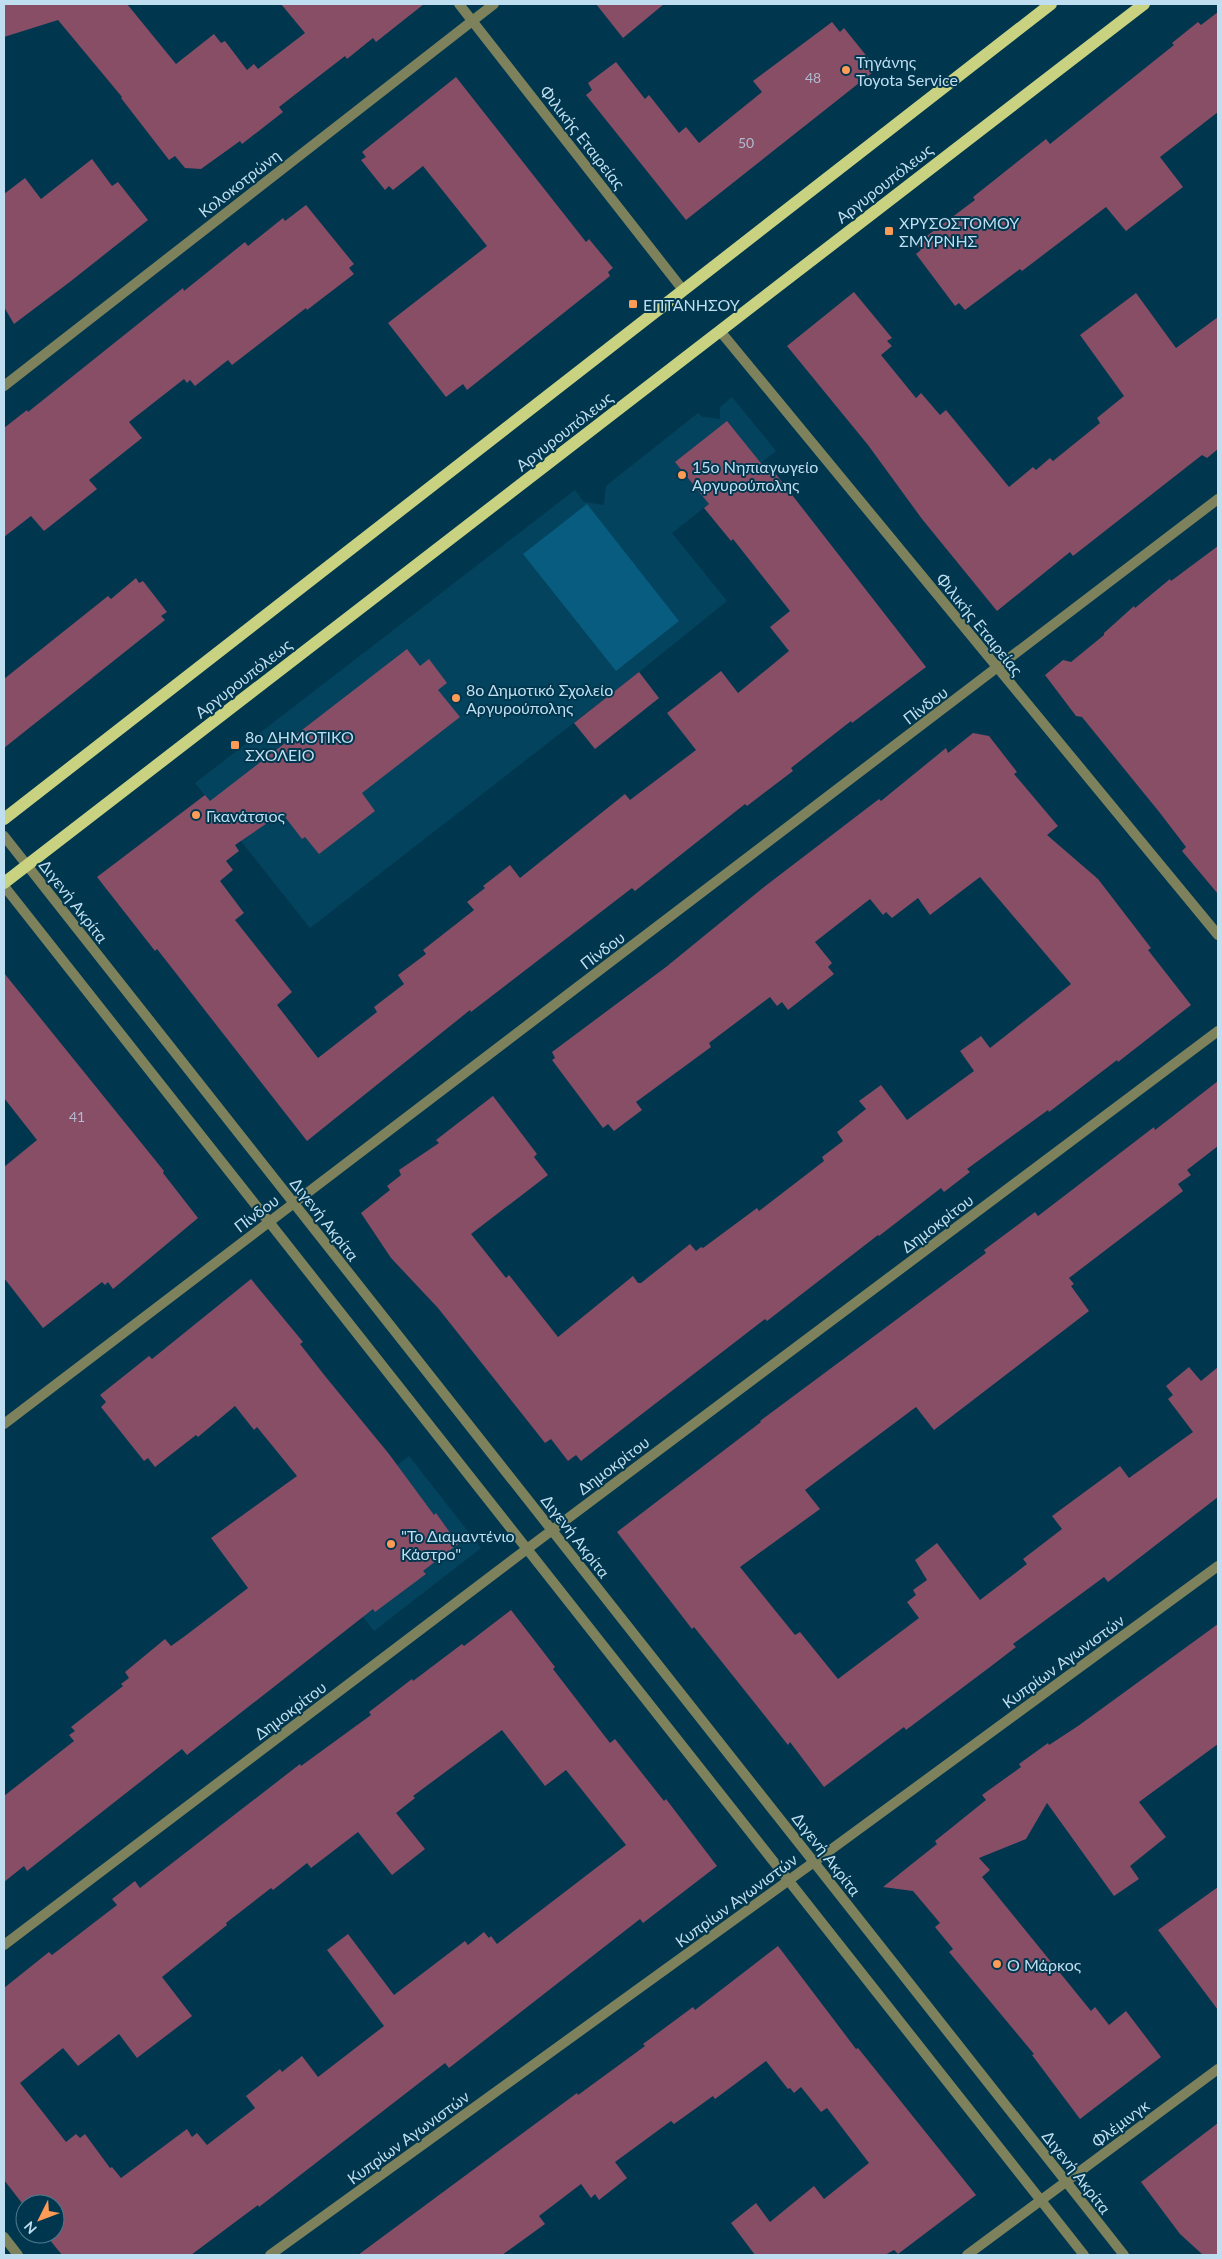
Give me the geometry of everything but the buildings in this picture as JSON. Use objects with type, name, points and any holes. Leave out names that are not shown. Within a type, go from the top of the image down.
[{"type":"main road","points":[[4,819],[1051,4]]},
{"type":"main road","name":"Αργυρουπόλεως","points":[[4,884],[1144,4]]},
{"type":"street","name":"Φιλικής Εταιρείας","points":[[459,4],[684,290]]},
{"type":"street","name":"Κολοκοτρώνη","points":[[4,386],[494,4]]},
{"type":"street","name":"Φιλικής Εταιρείας","points":[[720,331],[1218,935]]},
{"type":"street","name":"Πίνδου","points":[[4,1424],[1218,499]]},
{"type":"street","name":"Διγενή Ακρίτα","points":[[4,836],[1124,2255]]},
{"type":"street","points":[[4,884],[1084,2255]]},
{"type":"street","name":"Δημοκρίτου","points":[[4,1945],[527,1548],[1218,1031]]},
{"type":"street","name":"Κυπρίων Αγωνιστών","points":[[270,2255],[814,1862],[1218,1566]]},
{"type":"street","name":"Φλέμινγκ","points":[[967,2255],[1218,2069]]},
{"type":"street","points":[[4,2237],[18,2255]]},
{"type":"shaded area","name":"8ο Δημοτικό Σχολείο Αργυρούπολης","points":[[732,397],[776,451],[672,533],[727,601],[639,672],[310,928],[195,783],[575,490],[584,502],[604,505],[606,486],[698,413],[703,417],[720,419],[720,407]]},
{"type":"shaded area","points":[[587,504],[679,621],[616,671],[523,554]]},
{"type":"shaded area","name":"\"Το Διαμαντένιο Κάστρο\"","points":[[409,1456],[481,1548],[374,1631],[302,1539]]},
{"type":"place","name":"Τηγάνης Toyota Service","points":[[846,70]]},
{"type":"place","name":"ΧΡΥΣΟΣΤΟΜΟΥ ΣΜΥΡΝΗΣ","points":[[889,231]]},
{"type":"place","name":"ΕΠΤΑΝΗΣΟΥ","points":[[633,304]]},
{"type":"place","name":"15ο Νηπιαγωγείο Αργυρούπολης","points":[[682,475]]},
{"type":"place","name":"8ο Δημοτικό Σχολείο Αργυρούπολης","points":[[456,698]]},
{"type":"place","name":"8ο ΔΗΜΟΤΙΚΟ ΣΧΟΛΕΙΟ","points":[[235,745]]},
{"type":"place","name":"Γκανάτσιος","points":[[196,815]]},
{"type":"place","name":"\"Το Διαμαντένιο Κάστρο\"","points":[[391,1544]]},
{"type":"place","name":"Ο Μάρκος","points":[[997,1964]]}]
